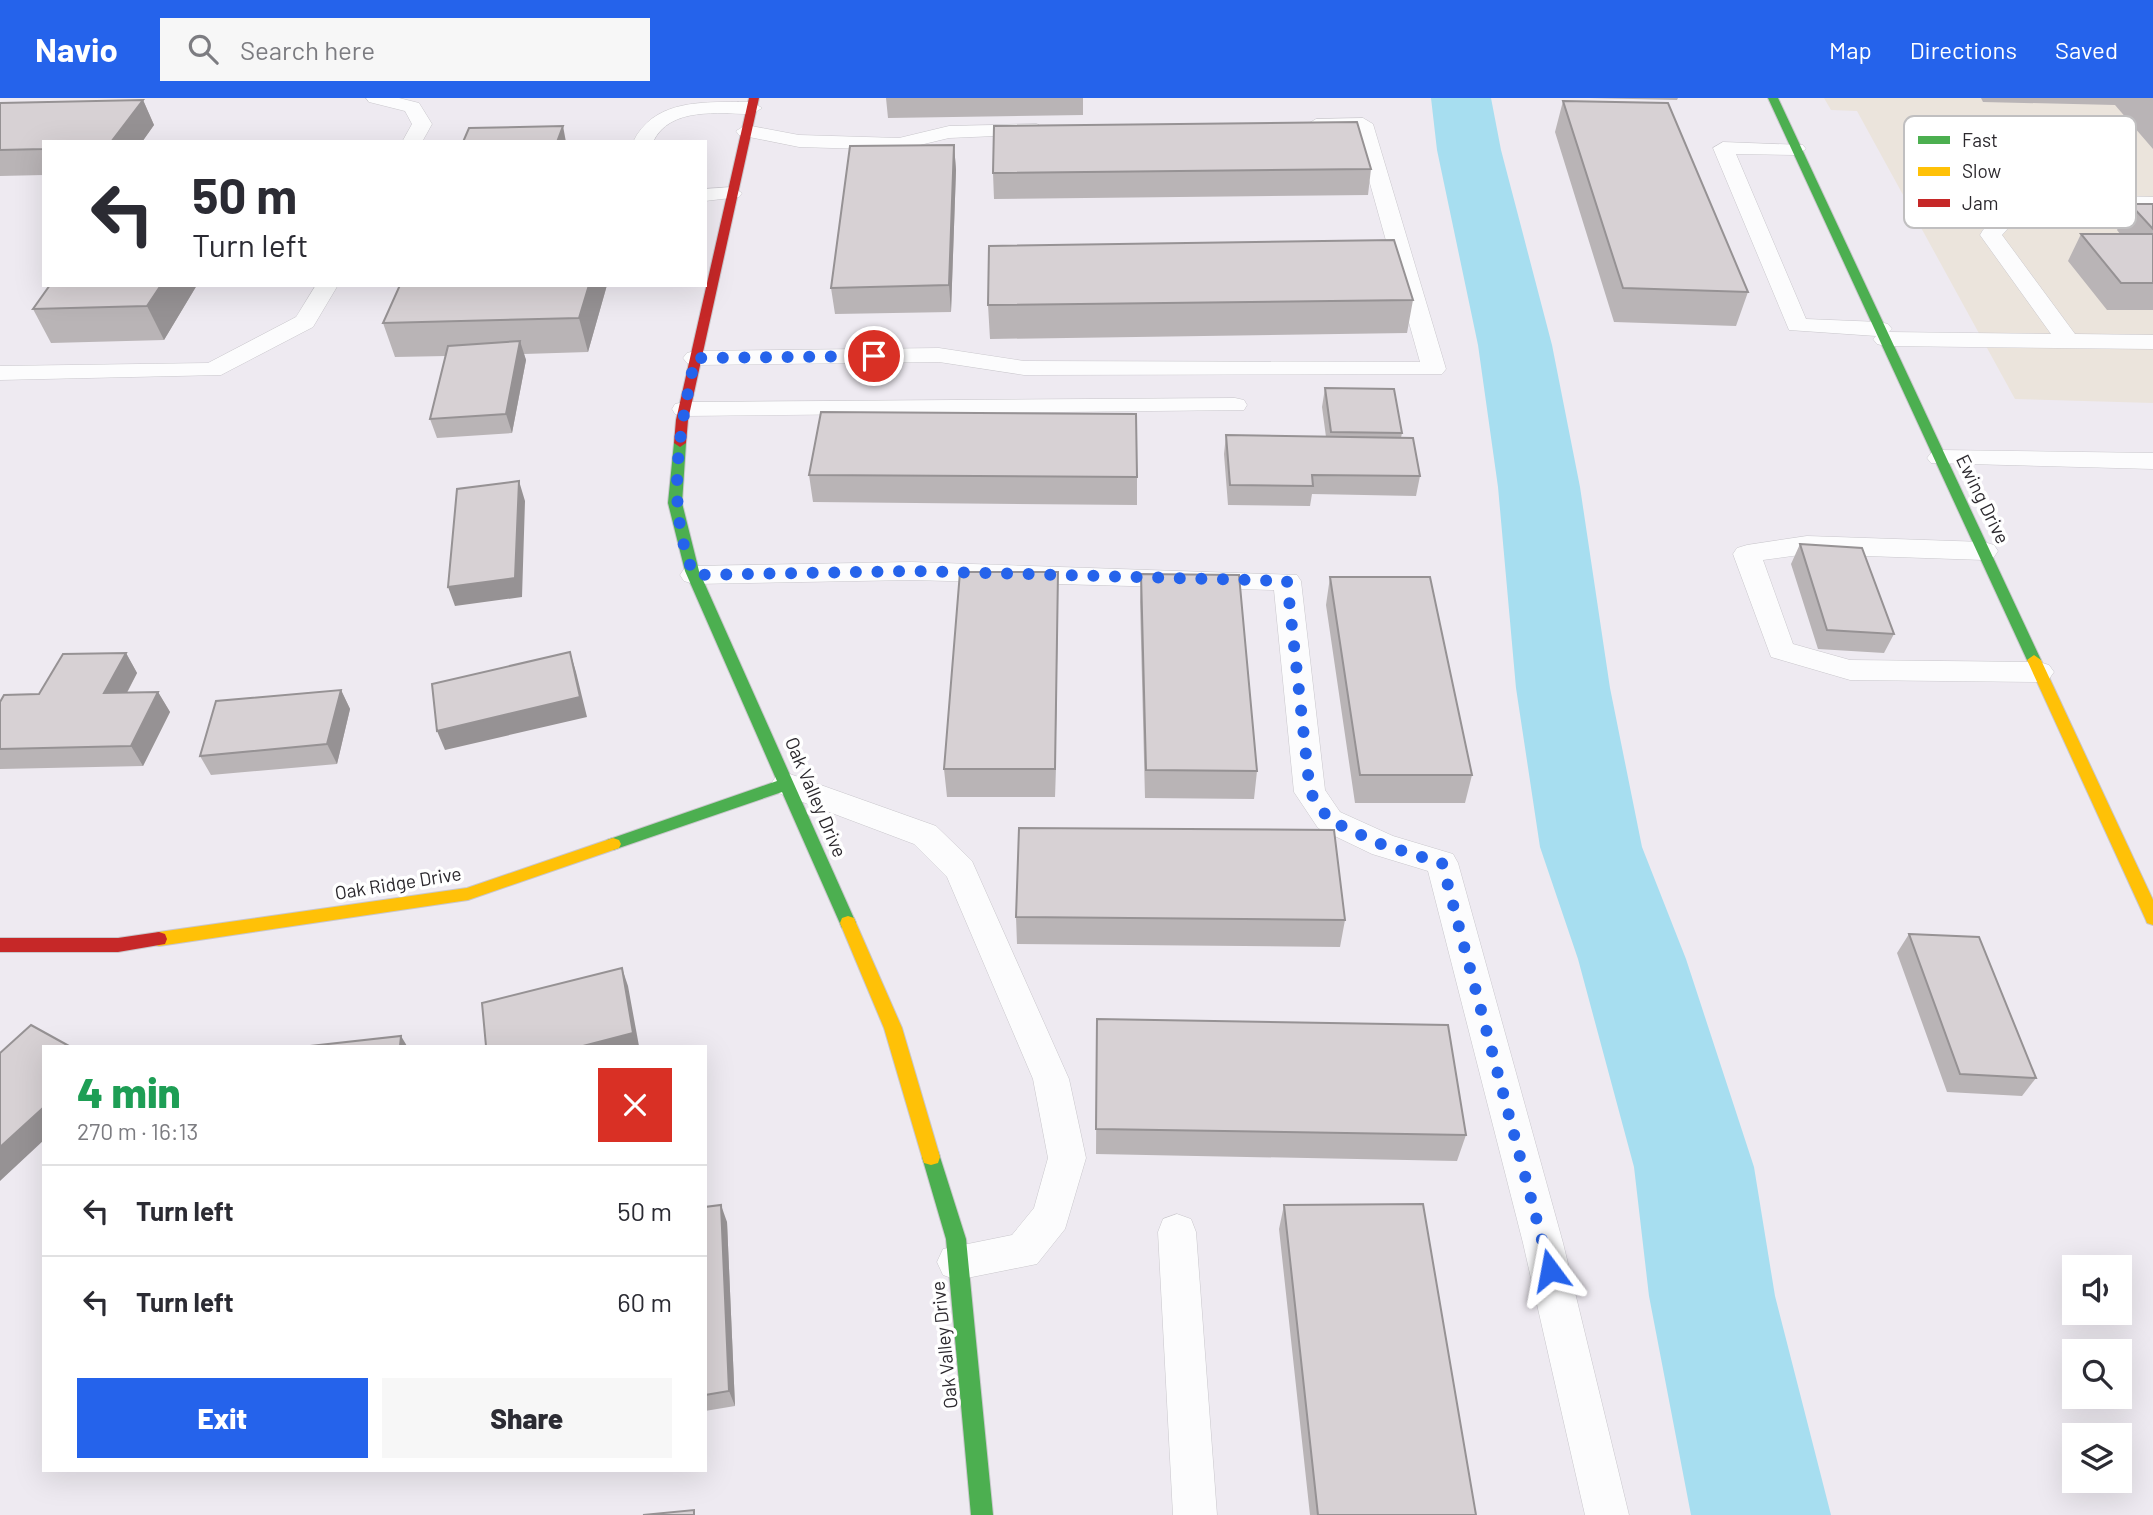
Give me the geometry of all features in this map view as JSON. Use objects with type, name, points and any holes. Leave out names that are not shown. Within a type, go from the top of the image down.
[{"type":"street","name":"Ewing Drive","points":[[1773,98],[2153,918]]},
{"type":"street","name":"Oak Valley Drive","points":[[753,103],[684,409],[675,503],[694,575],[893,1028],[956,1239],[982,1515]]},
{"type":"street","name":"Oak Ridge Drive","points":[[0,945],[118,945],[468,894],[787,784]]},
{"type":"lane","points":[[376,98],[412,107],[422,124],[413,140]]},
{"type":"lane","points":[[643,140],[645,132],[665,117],[686,111],[753,103]]},
{"type":"lane","points":[[695,358],[939,355],[1024,368],[1434,369],[1363,124],[1294,125]]},
{"type":"lane","points":[[746,131],[799,141],[899,144],[949,132],[1059,130]]},
{"type":"lane","points":[[1796,149],[1723,148],[1797,324],[1882,334],[2153,342]]},
{"type":"lane","points":[[707,195],[732,193]]},
{"type":"lane","points":[[1997,228],[1991,235],[2068,341]]},
{"type":"lane","points":[[0,373],[213,370],[305,323],[326,287]]},
{"type":"lane","points":[[684,409],[1234,405]]},
{"type":"lane","points":[[1940,458],[2153,461]]},
{"type":"lane","points":[[1984,551],[1807,545],[1747,554],[1781,650],[1850,670],[2039,672]]},
{"type":"lane","points":[[694,575],[912,571],[1287,581],[1310,792],[1329,820],[1383,845],[1442,863],[1544,1243],[1607,1515]]},
{"type":"lane","points":[[787,784],[925,835],[960,870],[1051,1079],[1068,1158],[1051,1217],[1023,1251],[957,1262]]},
{"type":"lane","points":[[1177,1232],[1195,1515]]},
{"type":"shaded area","points":[[1824,98],[2153,98],[2153,403],[2015,399],[1921,228],[2136,228],[2136,116],[1904,116],[1904,197],[1857,111],[1831,110]]},
{"type":"building","points":[[143,100],[113,140],[42,140],[42,149],[0,150],[0,103]]},
{"type":"building","points":[[1563,101],[1668,103],[1748,292],[1623,288]]},
{"type":"building","points":[[1357,122],[1371,169],[993,173],[994,126]]},
{"type":"building","points":[[563,126],[558,140],[464,140],[469,128]]},
{"type":"building","points":[[954,145],[949,285],[831,288],[850,146]]},
{"type":"building","points":[[2136,204],[2153,204],[2153,229],[2136,211]]},
{"type":"building","points":[[2081,234],[2153,234],[2153,283],[2121,283]]},
{"type":"building","points":[[1394,240],[1413,300],[988,305],[989,246]]},
{"type":"building","points":[[49,287],[160,287],[147,306],[33,309]]},
{"type":"building","points":[[399,287],[588,287],[579,318],[383,323]]},
{"type":"building","points":[[520,341],[506,414],[430,419],[448,346]]},
{"type":"building","points":[[1325,388],[1394,389],[1402,433],[1331,432]]},
{"type":"building","points":[[821,412],[1136,414],[1137,477],[809,475]]},
{"type":"building","points":[[1226,435],[1413,438],[1420,476],[1312,475],[1313,486],[1230,485]]},
{"type":"building","points":[[519,481],[515,578],[448,587],[457,489]]},
{"type":"building","points":[[1800,544],[1862,548],[1894,634],[1827,630]]},
{"type":"building","points":[[960,572],[1058,572],[1055,769],[944,769]]},
{"type":"building","points":[[1141,574],[1239,575],[1257,771],[1146,770]]},
{"type":"building","points":[[1330,577],[1430,577],[1472,775],[1360,775]]},
{"type":"building","points":[[570,652],[580,697],[437,731],[432,684]]},
{"type":"building","points":[[126,653],[104,693],[158,692],[131,746],[0,749],[0,702],[4,695],[39,694],[63,654]]},
{"type":"building","points":[[341,690],[327,744],[200,756],[216,701]]},
{"type":"building","points":[[1019,828],[1334,830],[1345,920],[1016,917]]},
{"type":"building","points":[[1909,934],[1979,937],[2036,1078],[1960,1074]]},
{"type":"building","points":[[622,968],[633,1033],[587,1045],[486,1045],[482,1003]]},
{"type":"building","points":[[1097,1019],[1448,1025],[1466,1135],[1096,1129]]},
{"type":"building","points":[[31,1025],[67,1045],[42,1045],[42,1109],[0,1147],[0,1053]]},
{"type":"building","points":[[401,1036],[400,1045],[319,1045]]},
{"type":"building","points":[[1423,1204],[1476,1515],[1318,1515],[1284,1205]]},
{"type":"building","points":[[721,1205],[729,1391],[707,1395],[707,1207]]},
{"type":"building","points":[[694,1510],[694,1515],[643,1515]]},
{"type":"waterway","points":[[1461,98],[1469,150],[1515,345],[1539,487],[1563,688],[1591,847],[1632,959],[1694,1167],[1712,1296],[1761,1515]]},
{"type":"traffic: fast","points":[[1773,98],[2034,660]]},
{"type":"traffic: fast","points":[[680,443],[675,503],[692,571],[848,923]]},
{"type":"traffic: fast","points":[[613,844],[787,784]]},
{"type":"traffic: fast","points":[[931,1157],[956,1239],[982,1515]]},
{"type":"traffic: slow","points":[[2034,660],[2153,918]]},
{"type":"traffic: slow","points":[[159,939],[468,894],[613,844]]},
{"type":"traffic: slow","points":[[848,923],[893,1028],[931,1157]]},
{"type":"traffic: jam","points":[[680,443],[682,420],[754,98]]},
{"type":"traffic: jam","points":[[0,945],[118,945],[159,939]]},
{"type":"route","points":[[874,356],[695,358],[682,419],[675,503],[694,575],[912,571],[1287,581],[1310,792],[1329,820],[1383,845],[1442,863],[1550,1270]]}]
